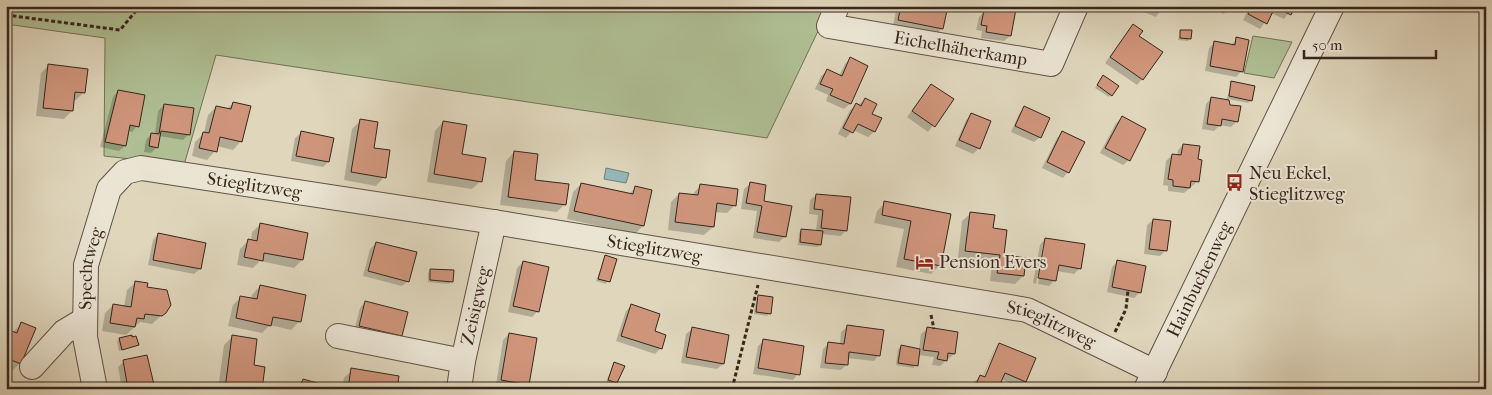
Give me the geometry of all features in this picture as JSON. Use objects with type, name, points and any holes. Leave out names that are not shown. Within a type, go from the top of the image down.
[{"type":"street","name":"Eichelhäherkamp","points":[[837,6],[829,26],[1051,64],[1076,6]]},
{"type":"street","name":"Hainbuchenweg","points":[[1150,380],[1332,6]]},
{"type":"street","name":"Stieglitzweg","points":[[141,168],[494,222],[1027,310],[1107,349],[1150,380]]},
{"type":"street","name":"Spechtweg","points":[[95,389],[84,338],[86,265],[109,188],[125,172],[141,168]]},
{"type":"street","name":"Zeisigweg","points":[[459,389],[463,361],[494,222]]},
{"type":"street","points":[[32,367],[64,332],[84,320]]},
{"type":"street","points":[[338,336],[463,361]]},
{"type":"path","points":[[6,15],[120,30],[138,7]]},
{"type":"path","points":[[732,389],[764,266]]},
{"type":"path","points":[[1107,349],[1126,309],[1128,290]]},
{"type":"green space","points":[[6,6],[830,6],[767,138],[216,55],[184,165],[104,156],[105,38],[6,24]]},
{"type":"green space","points":[[1253,36],[1292,42],[1274,78],[1244,73]]},
{"type":"water","points":[[606,168],[629,173],[626,183],[604,179]]},
{"type":"building","points":[[901,6],[948,6],[943,29],[898,20]]},
{"type":"building","points":[[990,6],[1016,9],[1011,36],[986,32],[987,26],[981,25],[984,10],[989,11]]},
{"type":"building","points":[[1252,6],[1295,6],[1291,15],[1275,7],[1267,24],[1248,14]]},
{"type":"building","points":[[1133,24],[1143,31],[1139,36],[1163,52],[1143,80],[1110,57]]},
{"type":"building","points":[[1180,30],[1192,30],[1191,39],[1180,38]]},
{"type":"building","points":[[1236,37],[1249,40],[1243,72],[1210,66],[1214,41],[1235,45]]},
{"type":"building","points":[[850,57],[868,66],[851,104],[830,95],[833,89],[820,84],[827,69],[842,76]]},
{"type":"building","points":[[48,64],[88,69],[85,93],[75,92],[73,111],[43,108]]},
{"type":"building","points":[[1103,75],[1119,86],[1112,96],[1097,85]]},
{"type":"building","points":[[1231,81],[1255,86],[1252,101],[1229,96]]},
{"type":"building","points":[[931,84],[954,99],[935,127],[912,111]]},
{"type":"building","points":[[118,90],[145,95],[139,127],[130,125],[126,146],[105,142]]},
{"type":"building","points":[[1211,97],[1229,100],[1230,105],[1241,106],[1238,122],[1222,119],[1221,126],[1207,124]]},
{"type":"building","points":[[865,98],[877,104],[872,114],[882,118],[875,132],[858,124],[853,133],[843,128],[856,103],[861,106]]},
{"type":"building","points":[[233,102],[251,106],[242,142],[220,137],[217,152],[199,148],[203,132],[209,133],[216,106],[231,109]]},
{"type":"building","points":[[164,104],[194,108],[190,135],[161,131],[158,148],[149,146],[151,133],[159,134]]},
{"type":"building","points":[[1024,106],[1050,118],[1041,138],[1015,126]]},
{"type":"building","points":[[971,113],[991,121],[980,149],[959,140]]},
{"type":"building","points":[[1122,116],[1146,129],[1130,161],[1105,148]]},
{"type":"building","points":[[360,119],[378,122],[374,148],[390,150],[386,178],[351,172]]},
{"type":"building","points":[[443,121],[467,125],[462,154],[486,158],[482,182],[434,174]]},
{"type":"building","points":[[301,131],[334,138],[329,162],[296,156]]},
{"type":"building","points":[[1062,131],[1085,142],[1069,173],[1047,162]]},
{"type":"building","points":[[1183,144],[1200,146],[1198,159],[1202,160],[1199,182],[1191,181],[1190,188],[1173,186],[1173,180],[1168,179],[1172,154],[1181,155]]},
{"type":"building","points":[[514,151],[538,154],[535,180],[569,184],[566,205],[508,197]]},
{"type":"building","points":[[750,182],[766,185],[764,201],[792,206],[786,237],[757,232],[762,206],[746,203]]},
{"type":"building","points":[[581,183],[633,194],[635,186],[652,190],[644,226],[574,211]]},
{"type":"building","points":[[700,184],[738,189],[736,206],[717,203],[714,227],[675,222],[679,193],[698,195]]},
{"type":"building","points":[[816,194],[851,197],[847,231],[821,228],[823,210],[814,209]]},
{"type":"building","points":[[884,201],[951,214],[941,266],[904,259],[911,221],[882,215]]},
{"type":"building","points":[[970,212],[995,215],[993,228],[1007,230],[1004,255],[1026,258],[1024,276],[997,273],[1000,255],[965,251]]},
{"type":"building","points":[[1153,219],[1171,221],[1167,251],[1149,249]]},
{"type":"building","points":[[260,223],[308,233],[303,260],[264,253],[263,261],[244,257],[248,239],[257,241]]},
{"type":"building","points":[[801,229],[823,231],[821,245],[800,242]]},
{"type":"building","points":[[158,233],[206,243],[201,269],[153,260]]},
{"type":"building","points":[[1045,238],[1085,244],[1081,269],[1059,265],[1056,281],[1038,278]]},
{"type":"building","points":[[376,242],[417,252],[409,282],[368,271]]},
{"type":"building","points":[[605,255],[617,259],[610,282],[598,279]]},
{"type":"building","points":[[1117,260],[1146,266],[1141,293],[1112,287]]},
{"type":"building","points":[[523,261],[549,267],[539,312],[513,306]]},
{"type":"building","points":[[430,269],[454,270],[453,282],[430,280]]},
{"type":"building","points":[[135,281],[148,283],[147,287],[167,290],[171,305],[162,316],[145,314],[144,319],[137,318],[135,327],[110,323],[113,304],[131,307]]},
{"type":"building","points":[[260,285],[306,295],[301,322],[273,317],[271,326],[236,318],[240,296],[257,299]]},
{"type":"building","points":[[758,295],[773,297],[771,314],[756,312]]},
{"type":"building","points":[[365,301],[408,312],[402,336],[359,326]]},
{"type":"building","points":[[631,304],[660,314],[655,331],[666,335],[662,349],[621,336]]},
{"type":"building","points":[[21,322],[36,328],[21,364],[6,358],[6,329],[17,333]]},
{"type":"building","points":[[847,325],[884,330],[880,356],[849,352],[848,365],[825,363],[828,342],[844,344]]},
{"type":"building","points":[[692,327],[729,335],[724,364],[686,357]]},
{"type":"building","points":[[927,327],[958,332],[955,354],[948,353],[947,361],[937,359],[939,352],[923,350]]},
{"type":"building","points":[[509,333],[537,338],[529,385],[501,380]]},
{"type":"building","points":[[132,335],[132,337],[136,336],[139,345],[122,350],[119,338]]},
{"type":"building","points":[[232,335],[257,339],[254,365],[265,367],[262,389],[225,389]]},
{"type":"building","points":[[763,339],[804,346],[800,375],[758,368]]},
{"type":"building","points":[[999,343],[1036,358],[1026,382],[1005,373],[998,389],[974,389],[980,375],[985,377]]},
{"type":"building","points":[[901,345],[920,349],[918,366],[898,363]]},
{"type":"building","points":[[147,355],[155,389],[128,389],[123,360]]},
{"type":"building","points":[[614,362],[625,366],[617,383],[608,380]]},
{"type":"building","points":[[351,368],[399,376],[397,389],[348,389]]},
{"type":"building","points":[[303,379],[324,385],[323,389],[299,389]]},
{"type":"place","name":"Neu Eckel, Stieglitzweg","points":[[1235,183]]},
{"type":"place","name":"Pension Evers","points":[[925,262]]}]
